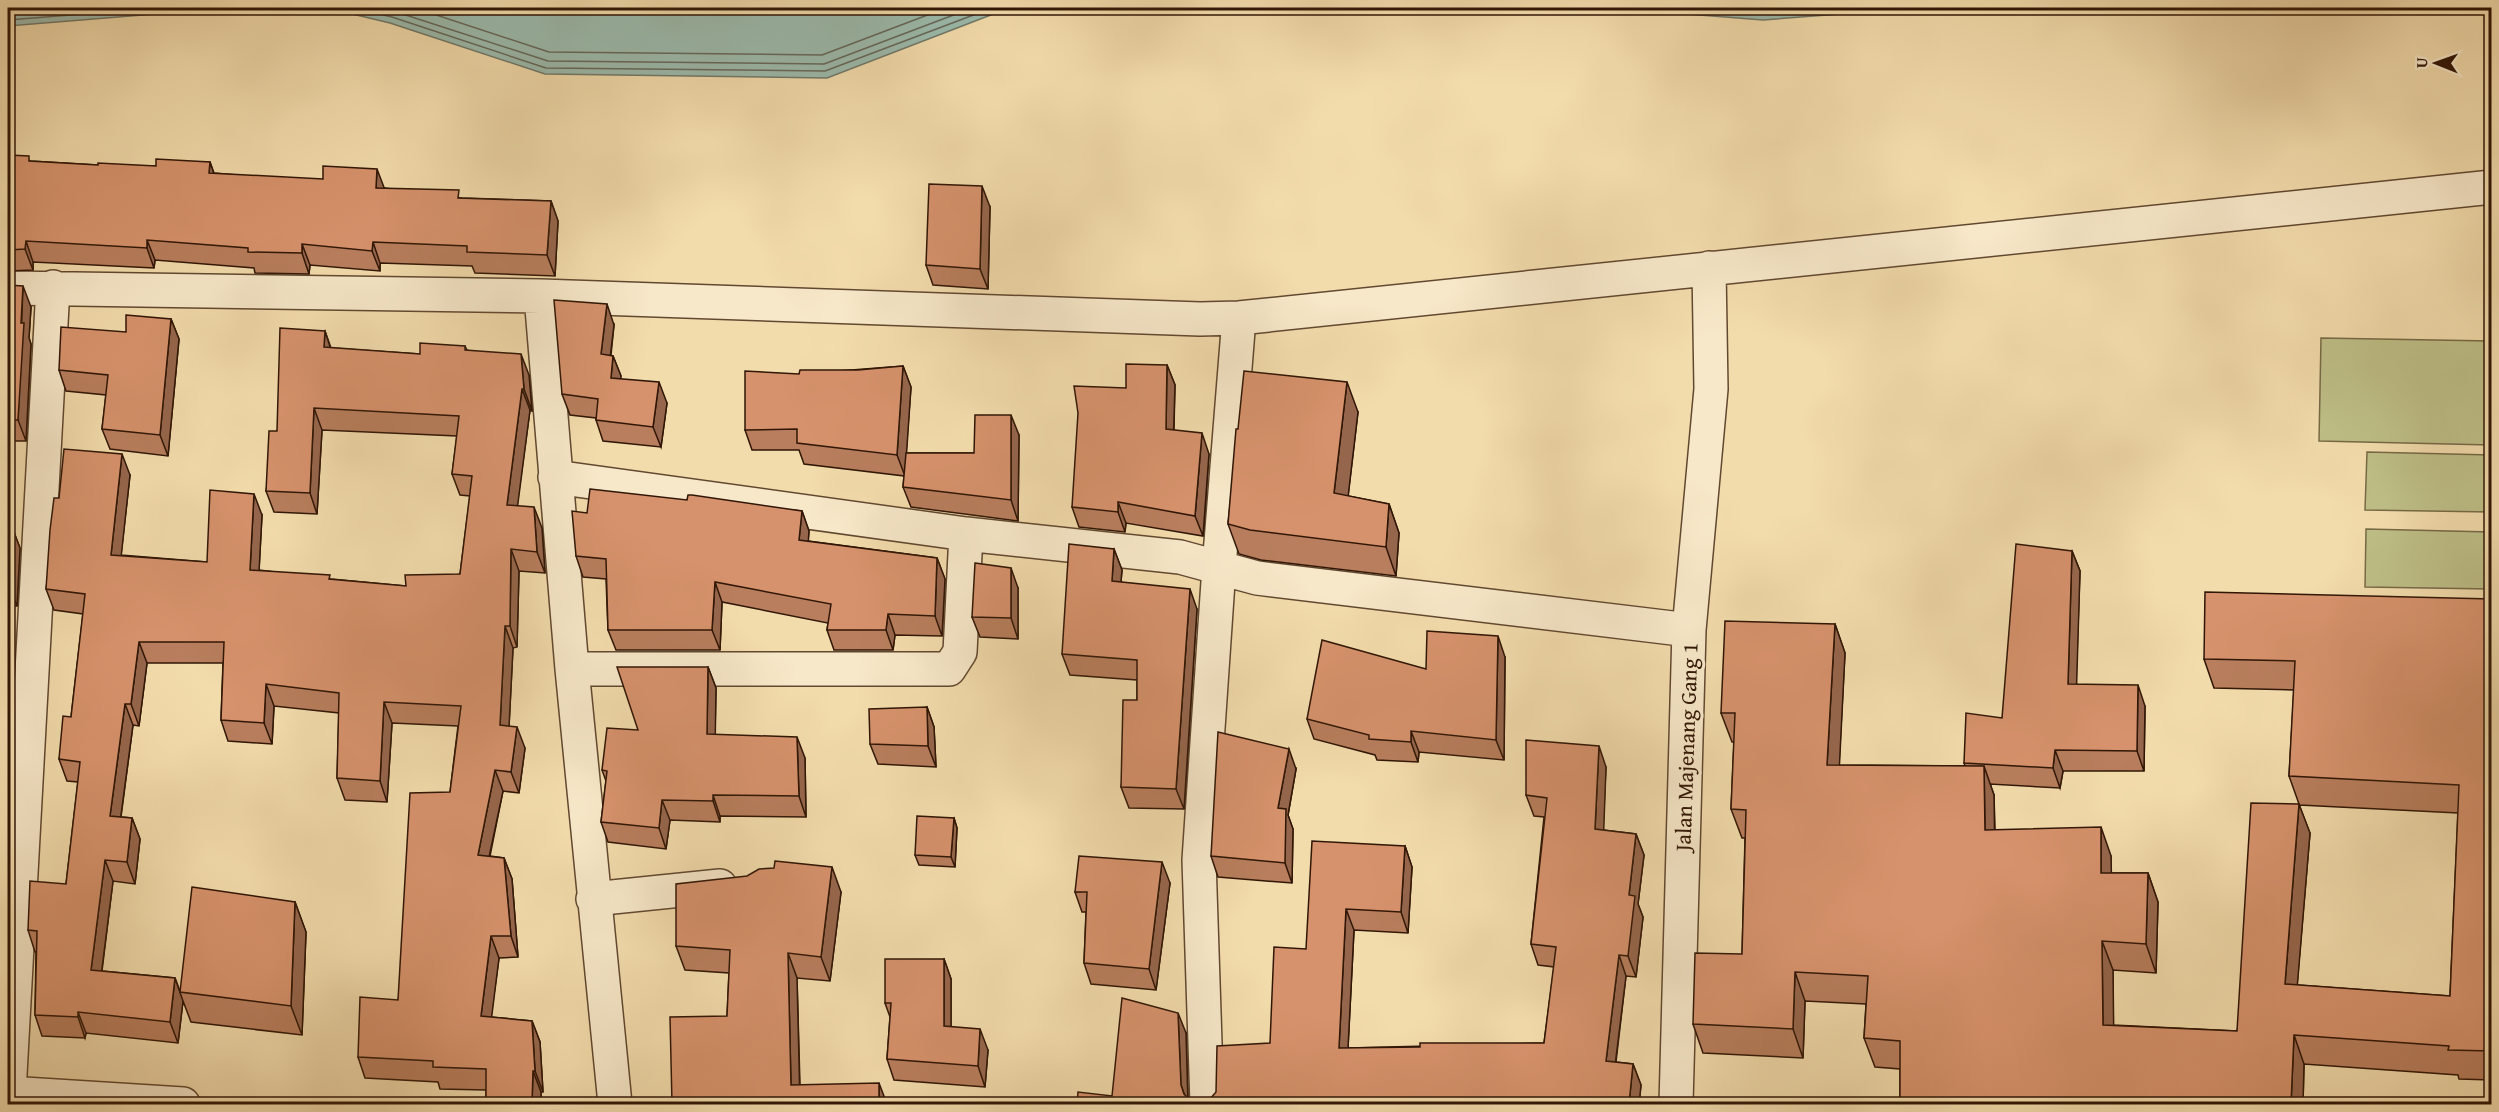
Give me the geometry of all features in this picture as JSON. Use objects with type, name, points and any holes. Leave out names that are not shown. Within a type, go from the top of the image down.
[{"type":"street","points":[[8,288],[541,296],[1188,319],[1239,318],[2492,187]]},
{"type":"street","name":"Jalan Majenang Gang 1","points":[[1676,1104],[1689,630],[1711,390],[1709,268]]},
{"type":"street","points":[[53,287],[8,1093],[183,1104]]},
{"type":"street","points":[[541,296],[593,899],[615,1104]]},
{"type":"street","points":[[1207,1104],[1199,860],[1239,318]]},
{"type":"street","points":[[555,477],[966,534],[1180,557],[1257,578],[1366,589],[1689,630]]},
{"type":"street","points":[[572,669],[950,669],[960,652],[966,534]]},
{"type":"street","points":[[593,899],[754,882]]},
{"type":"green space","points":[[2321,338],[2491,341],[2491,445],[2319,441]]},
{"type":"green space","points":[[2367,452],[2491,455],[2491,512],[2365,510]]},
{"type":"green space","points":[[2366,529],[2491,532],[2491,589],[2365,587]]},
{"type":"water","points":[[8,8],[229,8],[8,26]]},
{"type":"water","points":[[327,8],[1009,8],[827,78],[545,74],[390,23]]},
{"type":"water","points":[[1610,8],[1918,8],[1763,20]]},
{"type":"building","points":[[8,155],[29,156],[29,161],[98,165],[98,163],[156,166],[156,159],[210,162],[209,173],[323,179],[323,166],[377,169],[376,188],[459,190],[458,198],[551,201],[547,255],[467,252],[467,246],[373,242],[372,251],[302,244],[302,253],[248,252],[248,248],[147,240],[147,248],[26,241],[25,249],[8,250]]},
{"type":"building","points":[[929,184],[982,186],[980,269],[926,265]]},
{"type":"building","points":[[8,285],[23,286],[21,323],[24,323],[18,420],[8,420]]},
{"type":"building","points":[[554,300],[607,304],[601,354],[613,356],[611,378],[659,382],[653,427],[596,420],[598,399],[562,394]]},
{"type":"building","points":[[126,315],[171,319],[160,435],[102,429],[108,375],[59,370],[61,327],[126,332]]},
{"type":"building","points":[[280,328],[325,331],[324,347],[420,354],[420,343],[465,346],[465,350],[521,354],[524,389],[522,389],[507,505],[534,507],[537,552],[511,549],[510,626],[505,626],[500,725],[517,727],[511,772],[495,770],[478,855],[504,858],[511,936],[491,936],[481,1016],[532,1021],[535,1071],[533,1071],[532,1104],[486,1104],[486,1069],[433,1067],[433,1061],[358,1057],[360,997],[398,1000],[410,793],[450,792],[461,706],[384,702],[380,781],[337,778],[339,693],[266,684],[264,723],[221,720],[224,642],[139,642],[131,704],[125,704],[110,816],[132,818],[127,862],[105,860],[91,970],[175,978],[170,1022],[78,1012],[78,1017],[35,1015],[37,931],[28,930],[30,881],[66,884],[80,762],[59,759],[63,716],[71,717],[85,594],[46,589],[54,498],[59,498],[64,449],[122,454],[111,555],[207,562],[210,490],[254,494],[250,570],[330,575],[329,579],[406,586],[405,575],[460,574],[472,476],[452,474],[459,416],[314,408],[310,493],[266,491],[269,431],[277,431]]},
{"type":"building","points":[[1126,364],[1167,365],[1166,429],[1202,433],[1195,516],[1118,502],[1118,512],[1072,507],[1078,413],[1074,386],[1126,388]]},
{"type":"building","points":[[903,366],[897,455],[797,443],[797,429],[745,430],[745,371],[799,374],[800,370],[858,370]]},
{"type":"building","points":[[1244,371],[1347,382],[1334,493],[1389,504],[1386,547],[1250,530],[1228,524],[1236,429],[1238,429]]},
{"type":"building","points":[[975,415],[1011,415],[1011,500],[903,487],[906,453],[974,453]]},
{"type":"building","points":[[590,489],[687,500],[688,495],[692,495],[802,511],[799,540],[937,558],[935,616],[888,614],[886,630],[827,630],[831,604],[715,582],[712,630],[608,630],[606,559],[576,556],[572,511],[587,513]]},
{"type":"building","points":[[8,527],[12,527],[9,586],[8,585]]},
{"type":"building","points":[[1069,544],[1114,549],[1112,581],[1190,589],[1176,789],[1121,787],[1123,700],[1137,700],[1137,660],[1062,654]]},
{"type":"building","points":[[2016,544],[2072,551],[2068,684],[2138,685],[2137,751],[2055,750],[2053,768],[1964,763],[1966,713],[2002,718]]},
{"type":"building","points":[[975,563],[1011,568],[1011,618],[972,617]]},
{"type":"building","points":[[2205,592],[2492,599],[2492,1051],[2448,1050],[2449,1046],[2294,1035],[2291,1104],[1900,1104],[1900,1041],[1864,1038],[1868,976],[1795,972],[1793,1029],[1693,1024],[1695,953],[1742,954],[1746,810],[1731,809],[1735,713],[1721,713],[1725,621],[1835,624],[1827,765],[1984,766],[1985,830],[2101,827],[2101,873],[2148,873],[2146,944],[2102,941],[2103,1025],[2237,1031],[2251,803],[2299,804],[2285,984],[2450,996],[2459,785],[2289,776],[2295,661],[2204,659]]},
{"type":"building","points":[[1427,631],[1498,636],[1496,740],[1411,731],[1411,742],[1369,739],[1369,735],[1307,719],[1322,640],[1426,669]]},
{"type":"building","points":[[617,667],[708,667],[707,734],[797,737],[799,796],[713,795],[713,801],[662,800],[659,828],[601,822],[607,771],[602,770],[607,728],[638,730]]},
{"type":"building","points":[[927,707],[928,746],[870,744],[869,709]]},
{"type":"building","points":[[1218,732],[1289,749],[1278,808],[1286,809],[1285,863],[1211,856]]},
{"type":"building","points":[[1526,740],[1599,746],[1595,829],[1636,834],[1629,895],[1635,896],[1628,956],[1619,955],[1606,1061],[1633,1064],[1629,1104],[1077,1104],[1078,1092],[1112,1096],[1122,998],[1178,1013],[1181,1085],[1184,1094],[1190,1100],[1201,1102],[1210,1099],[1216,1092],[1217,1046],[1270,1043],[1274,947],[1306,949],[1312,841],[1405,846],[1401,912],[1346,909],[1339,1048],[1420,1047],[1420,1043],[1544,1043],[1556,947],[1531,944],[1547,798],[1526,795]]},
{"type":"building","points":[[917,816],[954,818],[951,857],[915,855]]},
{"type":"building","points":[[1079,856],[1162,862],[1149,969],[1084,963],[1087,892],[1075,892]]},
{"type":"building","points":[[775,861],[832,867],[821,957],[788,953],[791,1085],[879,1083],[879,1104],[672,1104],[670,1017],[727,1016],[730,950],[676,946],[676,884],[747,876],[759,869],[774,868]]},
{"type":"building","points":[[192,887],[295,902],[291,1006],[180,992]]},
{"type":"building","points":[[885,959],[944,959],[944,1026],[980,1029],[978,1066],[887,1059],[891,1003],[885,1003]]}]
